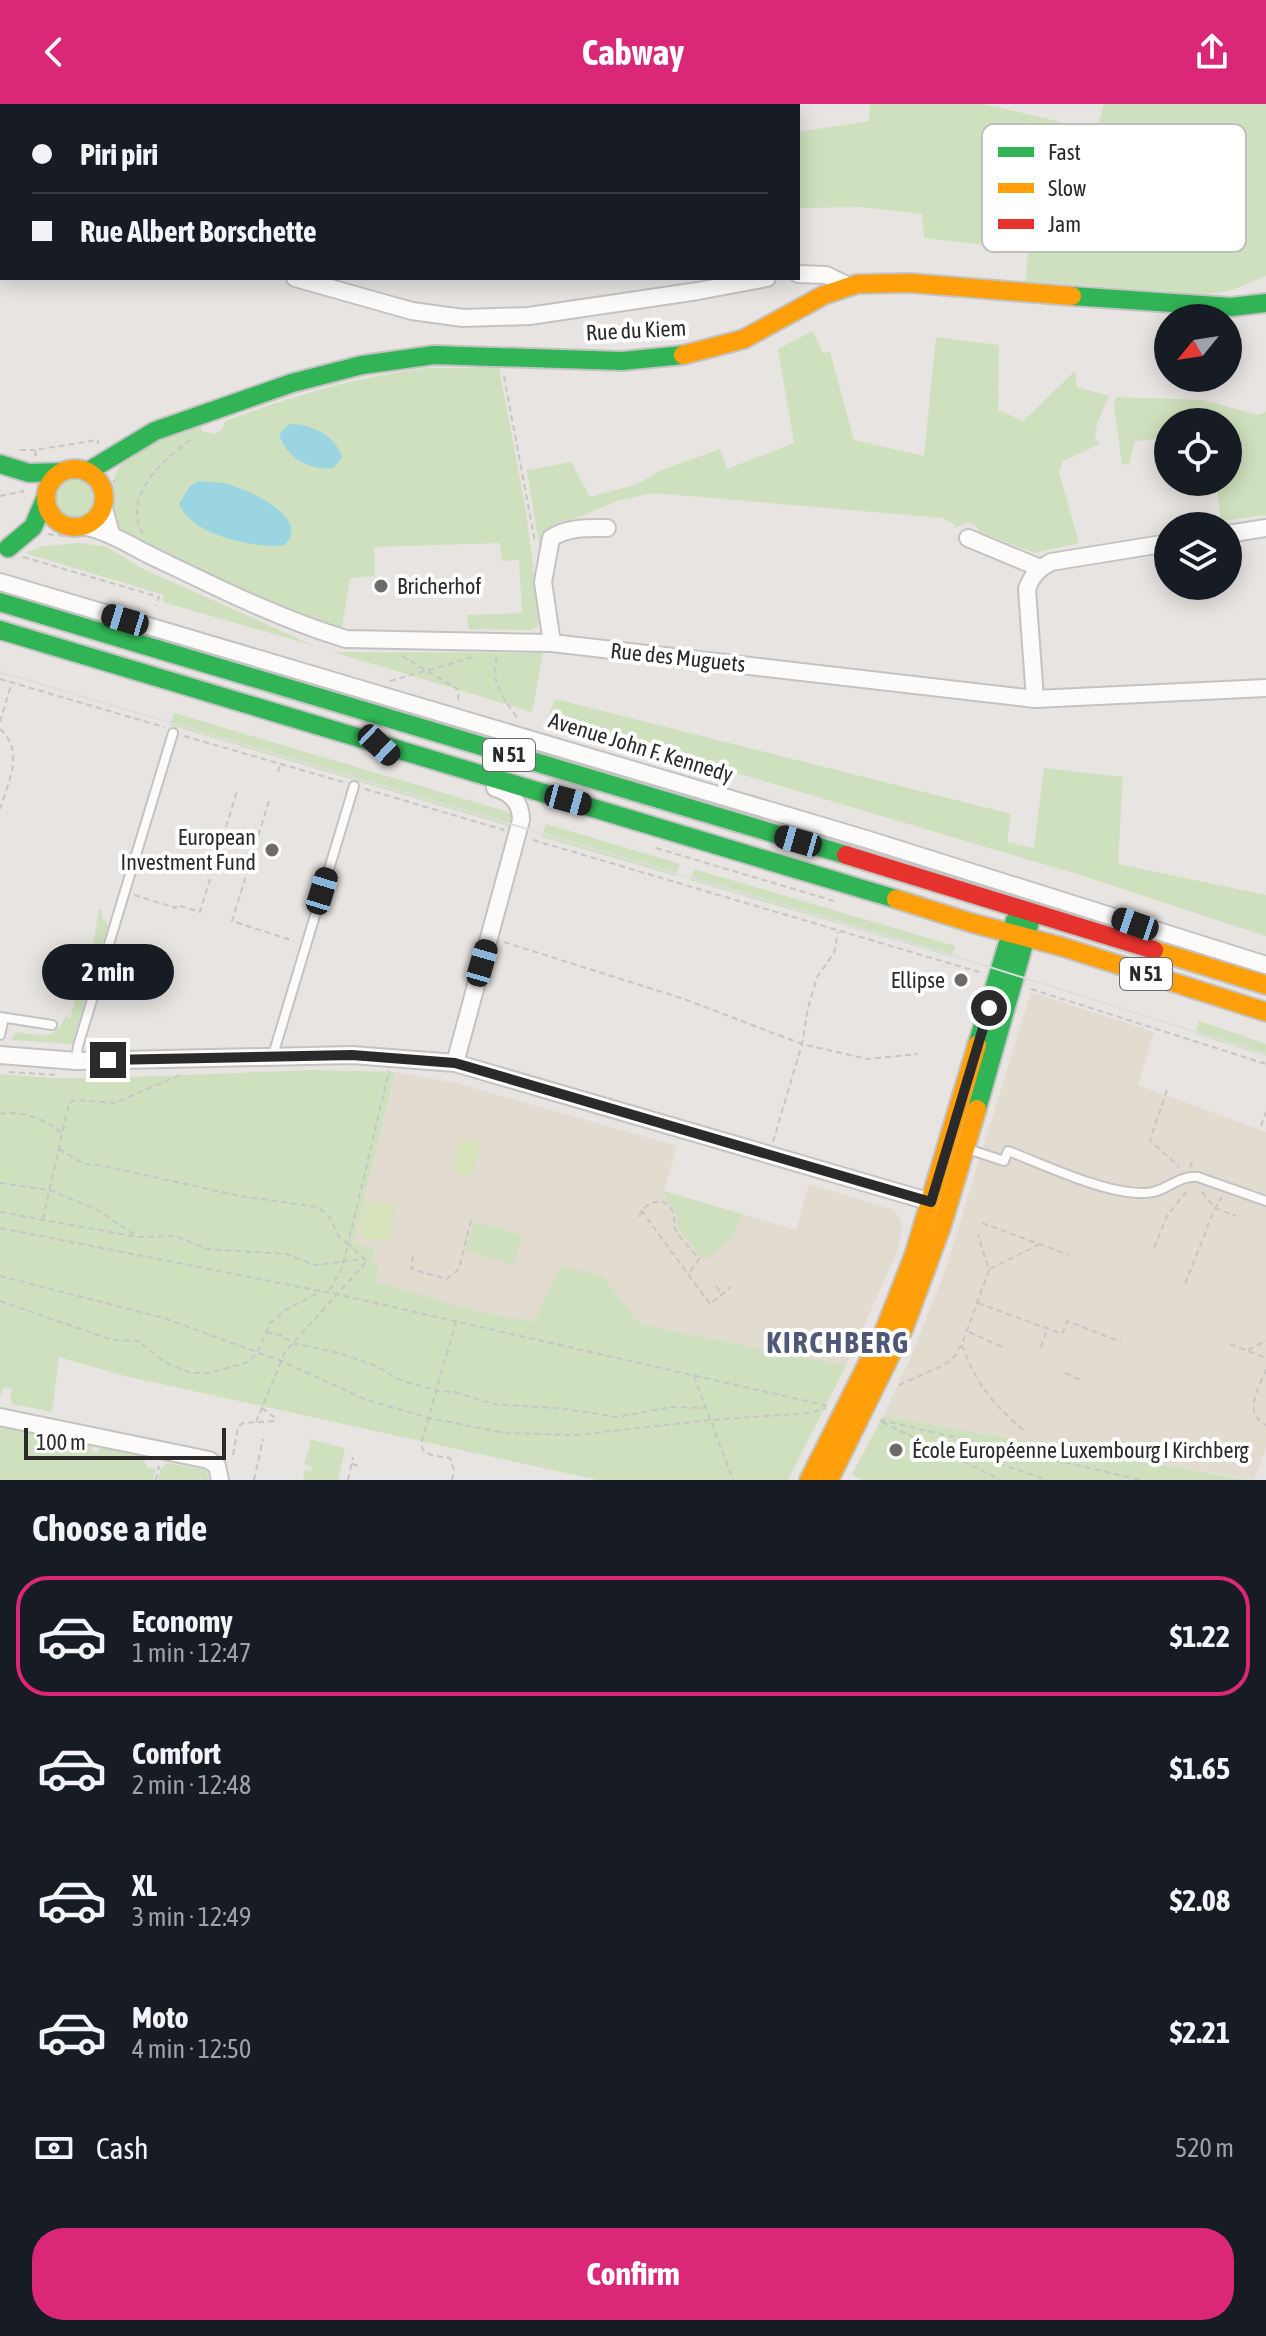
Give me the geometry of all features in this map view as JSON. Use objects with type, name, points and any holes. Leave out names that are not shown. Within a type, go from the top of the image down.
[{"type":"main road","name":"Rue du Kiem","points":[[87,472],[110,462],[132,443],[155,431],[340,368],[404,357],[501,354],[603,359],[682,355],[750,336],[818,297],[849,286],[910,283],[1231,307],[1266,303]]},
{"type":"main road","points":[[33,527],[62,524],[83,526],[94,521],[106,498],[110,462]]},
{"type":"main road","points":[[0,464],[39,488],[52,516],[62,524]]},
{"type":"main road","points":[[11,551],[33,527],[39,488],[62,472],[75,469],[87,472],[97,479],[106,498]]},
{"type":"main road","name":"Avenue John F. Kennedy","points":[[0,602],[1026,909],[1266,985]]},
{"type":"main road","name":"N 51","points":[[0,630],[622,815],[1266,1012]]},
{"type":"main road","points":[[829,1480],[904,1328],[1026,909]]},
{"type":"main road","points":[[809,1480],[885,1329],[914,1255],[939,1204]]},
{"type":"street","points":[[800,274],[826,275],[849,286]]},
{"type":"street","points":[[302,280],[412,311],[463,318],[529,316],[756,280]]},
{"type":"street","points":[[106,498],[111,534]]},
{"type":"street","name":"Rue des Muguets","points":[[83,526],[111,534],[195,577],[319,631],[346,639],[552,643],[1035,699],[1266,688]]},
{"type":"street","points":[[552,643],[543,582],[551,538],[562,531],[607,528]]},
{"type":"street","points":[[1242,532],[1266,528]]},
{"type":"street","points":[[968,538],[1040,568]]},
{"type":"street","points":[[1035,699],[1027,589],[1032,577],[1051,562],[1154,545]]},
{"type":"street","name":"Avenue John F. Kennedy","points":[[0,582],[866,839],[1266,965]]},
{"type":"street","points":[[379,745],[393,758],[507,791],[520,811],[518,835],[455,1063]]},
{"type":"street","points":[[0,1055],[76,1061],[352,1055],[455,1063],[939,1204]]},
{"type":"street","points":[[0,1417],[209,1460],[217,1466],[220,1480]]},
{"type":"lane","points":[[120,639],[125,620]]},
{"type":"lane","points":[[76,1061],[173,733]]},
{"type":"lane","points":[[273,1055],[354,786]]},
{"type":"lane","points":[[0,1035],[2,1017],[52,1025]]},
{"type":"lane","points":[[957,1145],[1004,1161],[1008,1151],[1110,1188],[1137,1193],[1150,1194],[1198,1177],[1266,1201]]},
{"type":"path","points":[[501,354],[536,555]]},
{"type":"path","points":[[145,537],[135,515],[137,504],[152,477],[182,446],[202,431],[197,417]]},
{"type":"path","points":[[0,496],[39,488],[34,466],[35,450],[98,440],[117,472],[106,498]]},
{"type":"path","points":[[11,551],[159,597],[156,606]]},
{"type":"path","points":[[502,649],[496,659],[494,676],[519,720]]},
{"type":"path","points":[[392,650],[459,690],[458,702]]},
{"type":"path","points":[[390,681],[481,655]]},
{"type":"path","points":[[0,679],[985,974]]},
{"type":"path","points":[[0,722],[12,683]]},
{"type":"path","points":[[0,729],[7,735],[15,758],[0,808]]},
{"type":"path","points":[[246,762],[248,754]]},
{"type":"path","points":[[278,772],[281,763]]},
{"type":"path","points":[[124,892],[200,912],[237,791]]},
{"type":"path","points":[[269,801],[232,921],[289,939]]},
{"type":"path","points":[[225,830],[257,840]]},
{"type":"path","points":[[773,1142],[802,1044],[817,977],[834,953],[839,931]]},
{"type":"path","points":[[504,942],[684,999],[802,1044],[867,1059],[918,1054]]},
{"type":"path","points":[[1028,988],[1266,1064]]},
{"type":"path","points":[[328,1293],[344,1262],[390,1071]]},
{"type":"path","points":[[43,1219],[69,1103],[75,1100],[115,1103],[185,1073]]},
{"type":"path","points":[[1167,1090],[1150,1140],[1191,1178],[1215,1208],[1236,1216]]},
{"type":"path","points":[[0,1114],[9,1112],[36,1118],[63,1134]]},
{"type":"path","points":[[1261,1126],[1266,1112]]},
{"type":"path","points":[[59,1149],[84,1164],[240,1196],[318,1207],[330,1218],[339,1237],[365,1259]]},
{"type":"path","points":[[1154,1248],[1167,1216],[1191,1178]]},
{"type":"path","points":[[0,1183],[49,1190],[96,1209],[138,1237]]},
{"type":"path","points":[[639,1217],[641,1210],[649,1204],[658,1201],[669,1205],[674,1213],[675,1228],[699,1259],[688,1274]]},
{"type":"path","points":[[1185,1284],[1215,1208]]},
{"type":"path","points":[[641,1210],[710,1304],[731,1287]]},
{"type":"path","points":[[0,1212],[138,1237],[176,1236],[207,1249],[287,1254],[314,1265],[365,1259]]},
{"type":"path","points":[[413,1256],[411,1269],[447,1279],[459,1269],[472,1216]]},
{"type":"path","points":[[982,1223],[1069,1255]]},
{"type":"path","points":[[0,1228],[336,1294],[831,1407],[811,1413],[710,1420],[576,1435],[505,1433],[429,1418],[367,1400],[281,1361],[164,1318],[0,1276]]},
{"type":"path","points":[[895,1387],[944,1365],[955,1356],[962,1344],[989,1270],[978,1235]]},
{"type":"path","points":[[989,1270],[1039,1244]]},
{"type":"path","points":[[256,1422],[281,1361],[292,1343],[367,1261],[365,1259]]},
{"type":"path","points":[[716,1286],[722,1294]]},
{"type":"path","points":[[0,1301],[112,1340],[138,1341],[166,1363],[191,1373],[210,1373],[237,1367],[257,1353],[270,1323],[287,1309],[321,1291]]},
{"type":"path","points":[[977,1302],[1062,1334],[1067,1321],[1121,1342]]},
{"type":"path","points":[[1041,1347],[1047,1320]]},
{"type":"path","points":[[452,1480],[454,1470],[450,1458],[431,1455],[423,1450],[421,1444],[457,1321]]},
{"type":"path","points":[[967,1331],[1004,1348]]},
{"type":"path","points":[[266,1332],[281,1335],[292,1343],[339,1353],[376,1366],[400,1380],[493,1404],[565,1409],[617,1417],[671,1407],[705,1408]]},
{"type":"path","points":[[1247,1350],[1266,1341]]},
{"type":"path","points":[[962,1344],[972,1373],[998,1409],[1026,1432]]},
{"type":"path","points":[[1230,1344],[1266,1358]]},
{"type":"path","points":[[1266,1369],[1252,1407],[1255,1418],[1266,1425]]},
{"type":"path","points":[[1065,1373],[1083,1381]]},
{"type":"path","points":[[694,1375],[733,1480]]},
{"type":"path","points":[[233,1455],[238,1427],[243,1423],[275,1421],[261,1408]]},
{"type":"path","points":[[1001,1480],[877,1420],[1141,1480]]},
{"type":"path","points":[[255,1480],[263,1439]]},
{"type":"path","points":[[956,1439],[966,1452],[1047,1480]]},
{"type":"path","points":[[971,1465],[976,1455]]},
{"type":"path","points":[[348,1480],[353,1457]]},
{"type":"path","points":[[259,1458],[267,1459]]},
{"type":"path","points":[[351,1464],[360,1466]]},
{"type":"shaded area","points":[[1031,992],[1154,1032],[1138,1085],[1266,1132],[1266,1447],[1254,1480],[883,1416],[911,1357],[946,1268]]},
{"type":"shaded area","points":[[395,1072],[456,1083],[677,1146],[664,1191],[796,1230],[809,1184],[893,1210],[900,1219],[902,1230],[897,1252],[846,1366],[639,1324],[603,1276],[560,1267],[534,1322],[471,1310],[375,1281],[378,1266],[371,1264],[354,1244]]},
{"type":"green space","points":[[870,104],[983,104],[1063,124],[982,124],[982,245],[924,238],[922,214],[861,207],[800,208],[800,132],[869,121]]},
{"type":"green space","points":[[1104,104],[1266,104],[1266,276],[1232,290],[1207,294],[1026,281],[1028,252],[1246,252],[1246,124],[1098,124]]},
{"type":"green space","points":[[813,331],[823,353],[830,352],[854,440],[924,456],[936,337],[999,345],[998,410],[1023,421],[1075,371],[1077,387],[1109,396],[1097,424],[1095,438],[1100,444],[1063,461],[1059,472],[1079,543],[1034,553],[978,531],[977,526],[968,522],[954,528],[955,525],[943,518],[653,493],[617,501],[551,529],[544,544],[539,545],[527,470],[571,462],[590,497],[638,484],[659,471],[720,449],[727,469],[794,443],[778,349]]},
{"type":"green space","points":[[429,368],[499,368],[526,511],[540,622],[531,630],[469,629],[467,615],[522,613],[519,560],[502,561],[500,543],[374,547],[375,576],[350,578],[342,628],[275,604],[141,542],[124,532],[115,520],[113,488],[116,473],[132,456],[154,444],[200,427],[202,431],[215,434],[222,429],[225,421],[326,388],[375,376]]},
{"type":"green space","points":[[1116,397],[1203,400],[1232,408],[1154,408],[1154,439],[1135,441],[1129,465],[1122,464],[1114,407]]},
{"type":"green space","points":[[1242,411],[1258,415],[1266,412],[1266,515],[1242,518],[1242,512],[1220,512],[1218,496],[1242,496]]},
{"type":"green space","points":[[74,476],[89,483],[96,498],[89,513],[74,520],[59,513],[52,498],[59,483]]},
{"type":"green space","points":[[80,543],[107,547],[141,568],[315,646],[163,602],[164,595],[25,553],[43,546]]},
{"type":"green space","points":[[333,652],[543,653],[532,712]]},
{"type":"green space","points":[[555,699],[1011,814],[1007,842],[1034,848],[1044,768],[1123,777],[1118,864],[1266,895],[1266,936],[1077,874],[548,717]]},
{"type":"green space","points":[[174,713],[515,814],[515,828],[170,725]]},
{"type":"green space","points":[[546,824],[680,864],[676,876],[542,837]]},
{"type":"green space","points":[[694,869],[955,946],[952,957],[690,880]]},
{"type":"green space","points":[[99,909],[108,925],[72,1044],[11,1040],[16,1032],[51,1034],[66,1016],[70,1018],[94,940]]},
{"type":"green space","points":[[1199,1021],[1266,1044],[1266,1056],[1195,1034]]},
{"type":"green space","points":[[311,1070],[395,1072],[354,1243],[375,1249],[371,1263],[379,1265],[375,1281],[471,1310],[534,1322],[561,1266],[603,1276],[639,1324],[846,1366],[788,1480],[598,1480],[125,1376],[59,1357],[52,1412],[12,1404],[10,1396],[13,1389],[3,1388],[0,1397],[0,1074],[109,1078]]},
{"type":"green space","points":[[461,1139],[480,1144],[471,1177],[453,1172]]},
{"type":"green space","points":[[663,1191],[742,1214],[732,1238],[704,1260],[677,1227],[678,1216]]},
{"type":"green space","points":[[365,1200],[395,1204],[390,1242],[360,1238]]},
{"type":"green space","points":[[474,1222],[522,1235],[514,1265],[466,1251]]},
{"type":"green space","points":[[883,1416],[1248,1480],[861,1480],[852,1474]]},
{"type":"green space","points":[[0,1426],[93,1446],[92,1452],[98,1454],[99,1448],[104,1448],[142,1456],[147,1467],[156,1469],[153,1480],[0,1480]]},
{"type":"green space","points":[[309,1439],[345,1448],[338,1480],[303,1480],[305,1470],[312,1471],[313,1467],[304,1464],[311,1442]]},
{"type":"green space","points":[[167,1463],[206,1470],[209,1480],[158,1480],[160,1470]]},
{"type":"water","points":[[289,424],[322,432],[335,443],[342,458],[333,468],[315,467],[300,461],[287,449],[279,434]]},
{"type":"water","points":[[199,481],[231,485],[275,507],[290,525],[291,535],[285,545],[241,542],[196,524],[179,504],[190,486]]},
{"type":"tram line","points":[[0,672],[961,958],[1266,1054]]},
{"type":"traffic: fast","points":[[1072,296],[1231,307],[1266,303]]},
{"type":"traffic: fast","points":[[87,472],[155,431],[292,383],[362,365],[434,355],[622,361],[683,355]]},
{"type":"traffic: fast","points":[[0,464],[29,473],[62,472]]},
{"type":"traffic: fast","points":[[8,548],[33,527],[46,497]]},
{"type":"traffic: fast","points":[[0,602],[846,855]]},
{"type":"traffic: fast","points":[[0,630],[896,899]]},
{"type":"traffic: fast","points":[[977,1045],[1015,920]]},
{"type":"traffic: fast","points":[[977,1109],[1030,922]]},
{"type":"traffic: slow","points":[[683,355],[744,339],[824,295],[857,284],[910,283],[1072,296]]},
{"type":"traffic: slow","points":[[75,469],[86,471],[95,478],[102,487],[104,498],[102,509],[95,518],[86,525],[75,527],[64,525],[55,518],[48,509],[46,498],[48,487],[55,478],[64,471],[75,469]]},
{"type":"traffic: slow","points":[[896,899],[1063,947],[1266,1012]]},
{"type":"traffic: slow","points":[[1154,950],[1266,985]]},
{"type":"traffic: slow","points":[[809,1480],[885,1329],[914,1255],[977,1045]]},
{"type":"traffic: slow","points":[[829,1480],[904,1328],[941,1228],[977,1109]]},
{"type":"traffic: jam","points":[[846,855],[1154,950]]},
{"type":"place","name":"Bricherhof","points":[[381,586]]},
{"type":"place","name":"European Investment Fund","points":[[272,850]]},
{"type":"place","name":"Ellipse","points":[[961,980]]},
{"type":"place","name":"École Européenne Luxembourg I Kirchberg","points":[[896,1450]]},
{"type":"district","name":"KIRCHBERG","points":[[838,1343]]},
{"type":"route","points":[[108,1060],[352,1055],[455,1063],[931,1202],[989,1008]]}]
